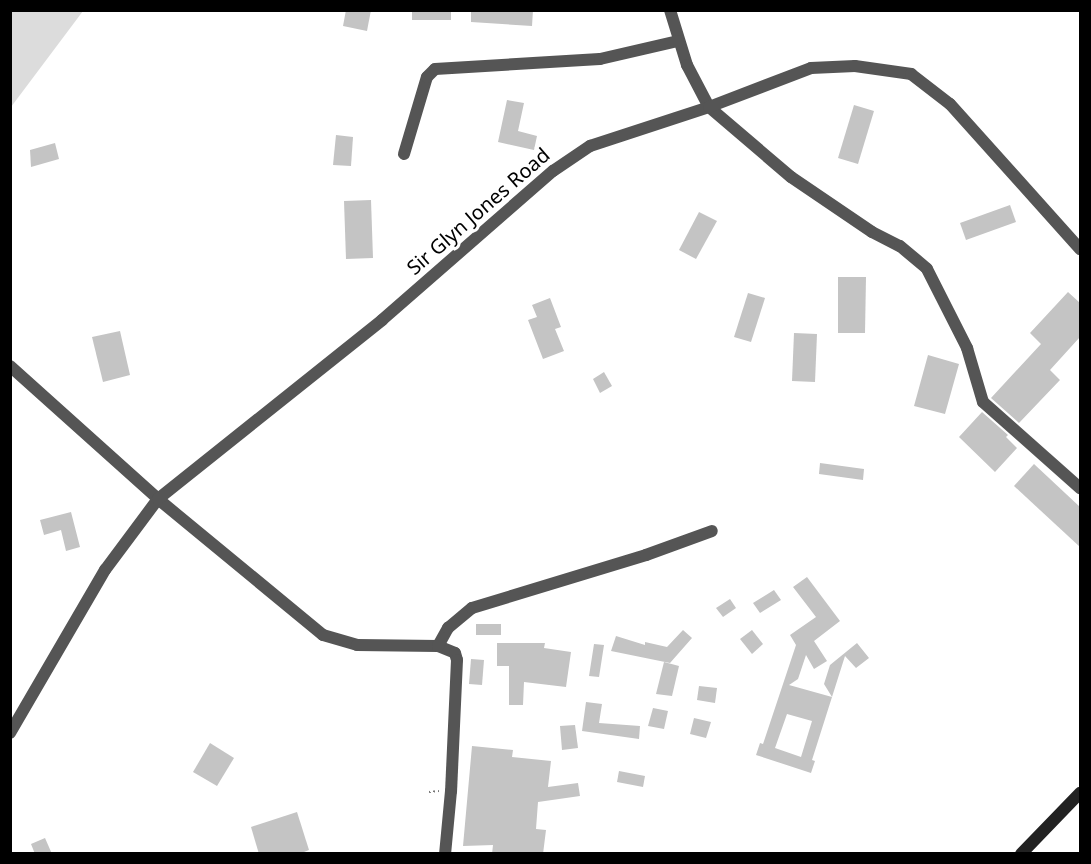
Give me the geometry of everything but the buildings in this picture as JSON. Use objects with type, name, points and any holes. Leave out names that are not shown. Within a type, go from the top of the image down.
[{"type":"street","points":[[670,10],[678,41],[708,107],[791,177],[872,232],[900,246],[927,269],[967,348],[983,402],[1080,488]]},
{"type":"street","points":[[405,154],[427,77],[435,69],[600,58],[678,41]]},
{"type":"street","name":"Sir Glyn Jones Road","points":[[10,733],[105,570],[158,499],[382,320],[571,158],[608,139],[708,107],[811,68],[855,66],[911,75],[950,104],[1080,249]]},
{"type":"street","points":[[10,366],[158,499],[322,635],[357,645],[438,646],[449,649],[457,660],[445,854]]},
{"type":"street","points":[[438,646],[448,628],[472,608],[646,555],[712,531]]},
{"type":"street","points":[[1021,854],[1080,793]]},
{"type":"shaded area","points":[[10,11],[83,11],[11,107]]}]
